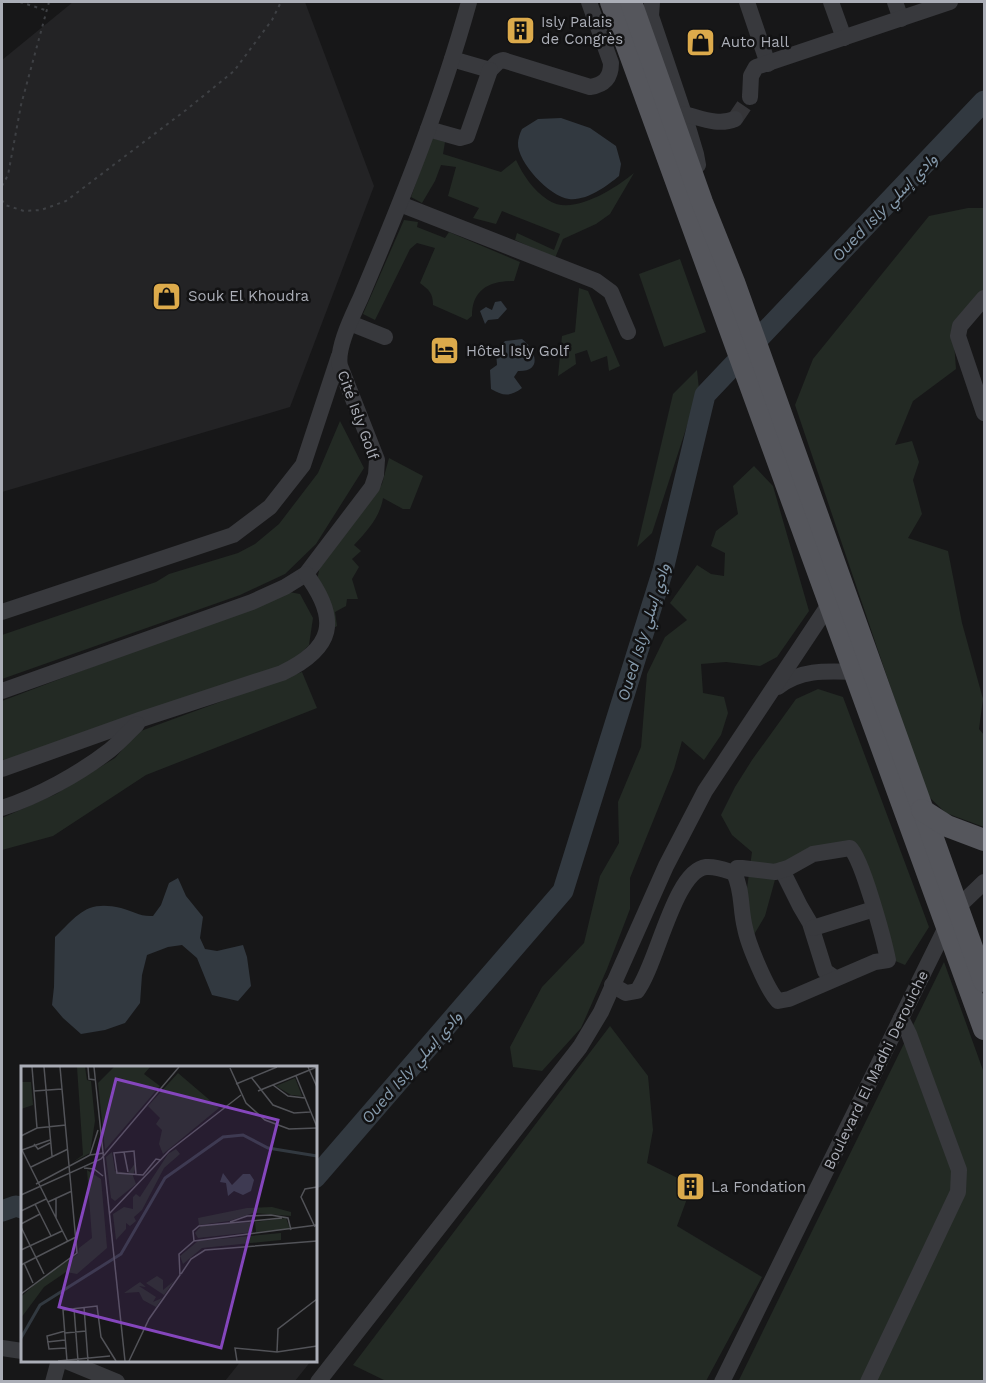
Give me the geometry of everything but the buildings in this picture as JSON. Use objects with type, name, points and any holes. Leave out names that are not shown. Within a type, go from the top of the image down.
[{"type":"main road","points":[[611,2],[632,60],[732,304],[782,443],[922,810],[984,1029]]},
{"type":"main road","points":[[631,2],[702,202],[732,304]]},
{"type":"main road","points":[[782,443],[830,603],[855,672],[958,934],[984,981]]},
{"type":"main road","points":[[922,810],[947,826],[984,840]]},
{"type":"street","name":"Cité Isly Golf","points":[[2,691],[252,602],[285,587],[306,574],[366,497],[376,475],[377,460],[340,366],[339,356],[350,323],[400,204],[428,129],[469,2]]},
{"type":"street","points":[[428,129],[460,138],[467,136],[490,70],[503,60],[590,87],[599,86],[611,72],[611,63],[589,2]]},
{"type":"street","points":[[652,2],[651,16],[696,154],[702,202]]},
{"type":"street","points":[[747,2],[768,64]]},
{"type":"street","points":[[831,2],[844,38]]},
{"type":"street","points":[[895,2],[901,19]]},
{"type":"street","points":[[750,97],[752,72],[756,67],[950,2]]},
{"type":"street","points":[[452,59],[490,70]]},
{"type":"street","points":[[579,84],[590,94],[600,95],[609,92],[632,60]]},
{"type":"street","points":[[684,114],[717,122],[735,119]]},
{"type":"street","points":[[400,204],[596,281],[611,292],[628,332]]},
{"type":"street","points":[[984,298],[960,326],[958,332],[984,413]]},
{"type":"street","points":[[350,323],[385,337]]},
{"type":"street","points":[[2,612],[232,535],[270,507],[303,465],[339,356]]},
{"type":"street","points":[[2,769],[142,719],[282,673],[302,663],[323,640],[327,628],[327,613],[317,590],[306,574]]},
{"type":"street","points":[[318,1382],[580,1047],[601,1012],[666,866],[705,791],[830,603]]},
{"type":"street","points":[[772,691],[787,680],[800,675],[821,671],[855,672]]},
{"type":"street","points":[[2,808],[43,791],[81,769],[110,750],[142,719]]},
{"type":"street","points":[[850,848],[855,853],[888,960],[876,962],[789,999],[778,1001],[750,946],[744,925],[739,884],[734,873],[737,868],[775,872],[813,854],[850,848]]},
{"type":"street","points":[[612,985],[626,993],[632,993],[641,985],[680,892],[693,873],[708,866],[734,873]]},
{"type":"street","points":[[782,870],[813,928],[825,971],[834,978]]},
{"type":"street","points":[[958,934],[984,882]]},
{"type":"street","points":[[813,928],[874,909]]},
{"type":"street","name":"Boulevard El Madhi Derouiche","points":[[722,1382],[902,1018],[958,934]]},
{"type":"street","points":[[868,1382],[958,1192],[960,1182],[959,1170],[902,1018]]},
{"type":"street","points":[[2,1348],[21,1351]]},
{"type":"street","points":[[53,1382],[58,1362]]},
{"type":"street","points":[[69,1362],[117,1382]]},
{"type":"path","points":[[20,2],[45,10]]},
{"type":"path","points":[[2,186],[8,176],[21,105],[49,2]]},
{"type":"path","points":[[2,200],[5,205],[24,211],[40,210],[66,201],[186,110],[234,70],[272,20],[281,2]]},
{"type":"shaded area","name":"Souk El Khoudra","points":[[73,2],[305,2],[374,186],[290,407],[2,492],[2,60]]},
{"type":"shaded area","points":[[561,118],[590,128],[616,146],[621,164],[619,176],[603,188],[583,198],[569,199],[553,192],[529,169],[519,151],[518,141],[522,129],[538,119]]},
{"type":"shaded area","points":[[432,138],[445,142],[443,154],[501,172],[516,160],[533,187],[548,200],[558,204],[581,203],[605,193],[634,173],[610,214],[596,224],[563,239],[555,258],[515,240],[517,233],[554,250],[560,234],[502,211],[496,224],[473,218],[479,208],[448,196],[456,167],[441,165],[422,203],[411,197]]},
{"type":"shaded area","points":[[968,208],[984,208],[984,294],[953,329],[956,369],[913,401],[895,445],[912,441],[919,462],[913,480],[922,514],[908,538],[948,551],[962,623],[983,699],[979,729],[984,735],[984,827],[946,813],[927,795],[795,405],[813,359],[929,216]]},
{"type":"shaded area","points":[[404,220],[418,222],[417,227],[445,238],[449,232],[520,262],[514,281],[505,281],[484,288],[475,299],[472,316],[467,320],[433,305],[430,292],[420,283],[435,248],[417,243],[410,249],[375,320],[363,314]]},
{"type":"shaded area","points":[[680,259],[706,332],[664,347],[639,274]]},
{"type":"shaded area","points":[[579,288],[588,291],[620,366],[609,371],[607,356],[591,362],[587,350],[575,354],[576,364],[558,376],[562,336],[575,332]]},
{"type":"shaded area","points":[[501,301],[507,309],[498,319],[488,320],[485,324],[480,311],[486,307],[492,310],[495,302]]},
{"type":"shaded area","points":[[522,339],[531,349],[535,360],[531,368],[518,371],[514,377],[522,388],[514,393],[506,394],[491,389],[490,370],[497,365],[496,351],[505,341]]},
{"type":"shaded area","points":[[697,370],[699,389],[652,533],[637,547],[673,394]]},
{"type":"shaded area","points":[[340,421],[364,468],[316,544],[285,574],[240,595],[2,679],[2,635],[156,582],[169,574],[238,553],[255,544],[279,524],[318,473]]},
{"type":"shaded area","points":[[389,458],[423,476],[410,509],[403,509],[383,498],[376,518],[354,545],[361,551],[352,559],[359,567],[352,579],[358,599],[347,599],[346,606],[335,612],[337,626],[330,630],[317,580],[320,566],[382,484]]},
{"type":"shaded area","points":[[754,466],[773,486],[809,611],[777,657],[760,666],[726,662],[701,664],[703,693],[724,697],[728,713],[721,735],[704,760],[682,741],[674,769],[630,878],[630,909],[581,1028],[542,1071],[513,1067],[510,1047],[542,987],[584,943],[600,876],[619,843],[618,802],[641,747],[647,674],[665,637],[687,620],[670,603],[697,565],[711,574],[724,576],[725,553],[711,546],[716,531],[738,514],[733,486]]},
{"type":"shaded area","points":[[289,592],[300,594],[313,618],[309,645],[290,664],[4,762],[2,756],[2,701]]},
{"type":"shaded area","points":[[302,672],[317,708],[146,775],[53,836],[2,850],[2,818],[56,794],[115,758],[138,732]]},
{"type":"shaded area","points":[[818,689],[843,697],[929,927],[905,965],[893,960],[845,846],[776,876],[765,916],[752,938],[743,917],[752,852],[732,835],[721,815],[752,760],[796,699]]},
{"type":"shaded area","points":[[178,878],[186,896],[203,917],[200,938],[205,949],[217,951],[243,945],[251,986],[238,1001],[212,995],[197,958],[182,945],[168,947],[147,955],[142,975],[140,1003],[125,1023],[105,1030],[81,1034],[52,1005],[55,937],[84,911],[99,906],[121,908],[140,915],[153,916],[161,905],[169,883]]},
{"type":"shaded area","points":[[944,962],[984,1073],[984,1381],[738,1382]]},
{"type":"shaded area","points":[[610,1026],[648,1076],[653,1130],[647,1163],[692,1185],[677,1226],[762,1277],[706,1381],[386,1381],[353,1365]]},
{"type":"shaded area","points":[[240,1362],[310,1362],[295,1381],[225,1381]]},
{"type":"waterway","name":"Oued Isly وادي إسلي","points":[[316,1177],[563,891],[663,570],[705,395],[984,101]]},
{"type":"waterway","name":"Oued Isly وادي إسلي","points":[[2,1211],[16,1206],[21,1208]]},
{"type":"tunnel","points":[[735,119],[750,97]]},
{"type":"place","name":"Isly Palais de Congrès","points":[[520,31]]},
{"type":"place","name":"Auto Hall","points":[[700,42]]},
{"type":"place","name":"Souk El Khoudra","points":[[167,296]]},
{"type":"place","name":"Hôtel Isly Golf","points":[[445,351]]},
{"type":"place","name":"La Fondation","points":[[690,1187]]}]
